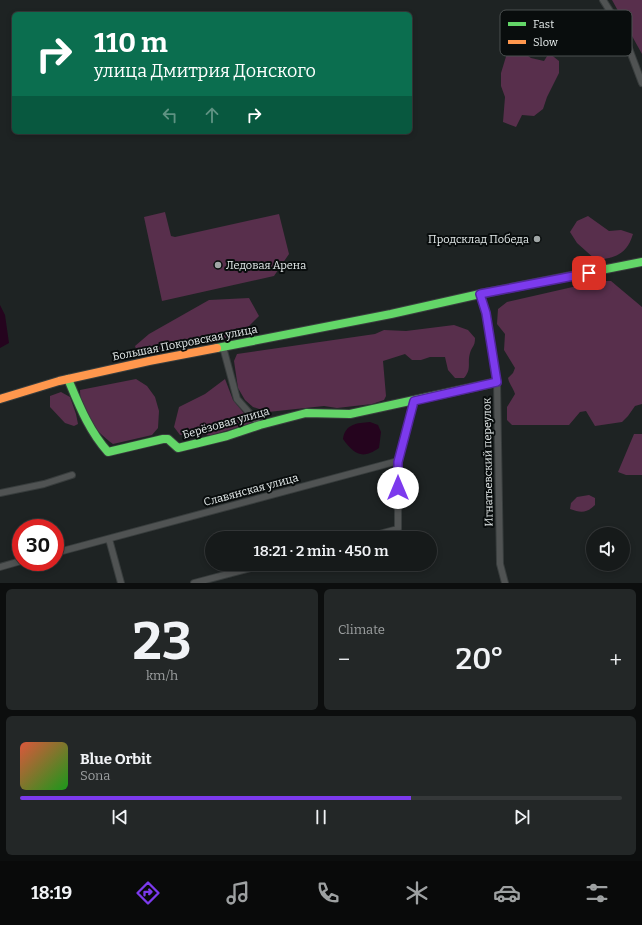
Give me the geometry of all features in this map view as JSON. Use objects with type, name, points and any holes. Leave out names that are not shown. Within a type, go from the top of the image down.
[{"type":"main road","name":"Большая Покровская улица","points":[[0,399],[68,379],[642,262]]},
{"type":"main road","name":"Берёзовая улица","points":[[68,379],[87,424],[108,452],[163,439],[168,439],[178,448],[227,436],[260,425],[306,413],[350,414],[497,382]]},
{"type":"street","points":[[603,0],[609,10]]},
{"type":"street","points":[[632,56],[642,83]]},
{"type":"street","name":"Игнатьевский переулок","points":[[480,294],[486,313],[497,382],[500,564],[505,583]]},
{"type":"street","points":[[224,347],[237,398],[260,425]]},
{"type":"street","points":[[390,531],[398,529],[398,462],[414,401]]},
{"type":"street","name":"Славянская улица","points":[[64,550],[398,462]]},
{"type":"street","points":[[0,493],[44,484],[72,475]]},
{"type":"street","points":[[109,538],[121,583]]},
{"type":"street","points":[[0,567],[12,564]]},
{"type":"street","points":[[194,583],[239,571]]},
{"type":"shaded area","points":[[612,0],[642,0],[642,54],[632,36],[632,10],[618,10]]},
{"type":"shaded area","points":[[506,56],[528,56],[544,61],[547,56],[553,56],[559,61],[559,73],[547,97],[543,109],[534,116],[522,115],[516,127],[503,122],[505,97],[501,86],[501,73]]},
{"type":"shaded area","name":"Ледовая Арена","points":[[165,212],[171,236],[175,237],[279,214],[289,254],[274,276],[162,301],[144,217]]},
{"type":"shaded area","points":[[588,216],[609,231],[621,230],[633,234],[628,246],[620,254],[609,258],[596,260],[577,243],[570,232],[577,221]]},
{"type":"shaded area","points":[[599,281],[611,281],[642,307],[642,404],[635,406],[622,422],[595,426],[586,411],[580,412],[569,425],[512,425],[507,420],[507,407],[515,394],[508,378],[513,373],[515,368],[504,350],[505,334],[497,324],[498,309],[507,302]]},
{"type":"shaded area","points":[[249,298],[259,316],[240,335],[139,357],[135,346],[149,334],[209,300]]},
{"type":"shaded area","points":[[0,305],[5,315],[9,343],[0,348]]},
{"type":"shaded area","points":[[454,325],[468,330],[475,338],[469,357],[469,369],[464,378],[455,378],[448,370],[445,357],[430,357],[421,360],[412,360],[405,354],[383,361],[386,396],[384,400],[372,404],[337,408],[324,406],[268,412],[253,407],[245,400],[238,388],[234,361],[237,354],[375,334],[384,330],[406,331]]},
{"type":"shaded area","points":[[136,379],[147,386],[155,397],[159,411],[158,428],[152,435],[113,444],[100,433],[90,420],[83,406],[80,390]]},
{"type":"shaded area","points":[[225,379],[233,400],[252,423],[212,435],[180,435],[174,427],[179,407],[205,394]]},
{"type":"shaded area","points":[[61,392],[70,397],[78,424],[74,426],[65,423],[50,407],[50,396]]},
{"type":"shaded area","points":[[370,422],[378,425],[381,432],[379,448],[368,454],[359,454],[355,452],[343,439],[344,434],[352,425]]},
{"type":"shaded area","points":[[634,434],[642,434],[642,475],[626,475],[618,472]]},
{"type":"shaded area","points":[[589,495],[595,498],[595,505],[592,508],[584,512],[570,509],[571,503],[577,497]]},
{"type":"traffic: fast","points":[[217,348],[642,262]]},
{"type":"traffic: fast","points":[[68,379],[90,427],[108,452],[163,439],[168,439],[178,448],[227,436],[260,425],[306,413],[350,414],[497,382]]},
{"type":"traffic: slow","points":[[0,399],[59,381],[217,348]]},
{"type":"place","name":"Продсклад Победа","points":[[537,239]]},
{"type":"place","name":"Ледовая Арена","points":[[218,265]]},
{"type":"route","points":[[398,488],[398,462],[414,401],[497,382],[486,313],[480,294],[589,273]]}]
